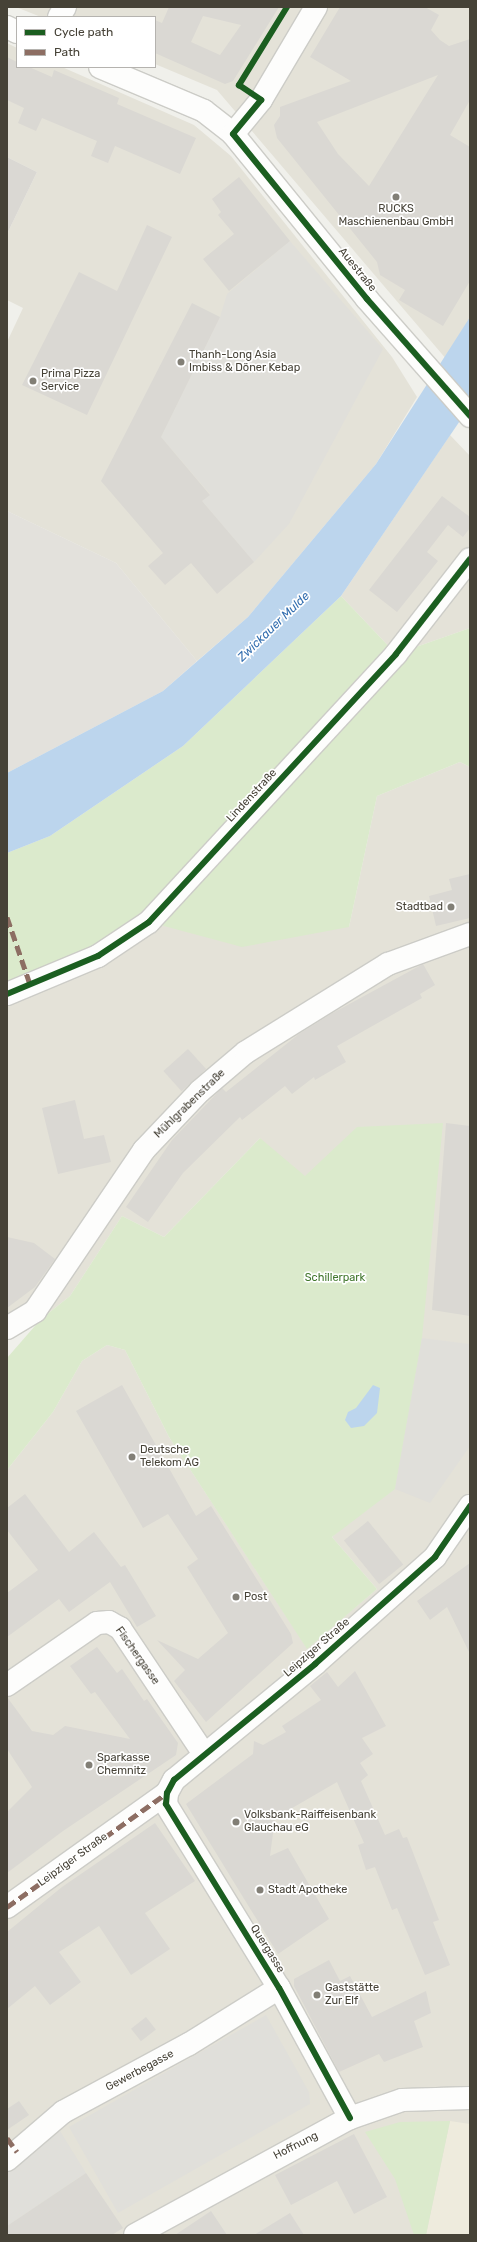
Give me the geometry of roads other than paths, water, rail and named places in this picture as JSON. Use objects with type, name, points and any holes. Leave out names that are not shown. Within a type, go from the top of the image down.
[{"type":"street","points":[[60,16],[65,7]]},
{"type":"street","points":[[233,134],[261,100],[316,7]]},
{"type":"street","points":[[7,27],[16,32]]},
{"type":"street","name":"Auestraße","points":[[102,68],[204,111],[233,134],[421,360],[470,416]]},
{"type":"street","name":"Lindenstraße","points":[[7,994],[98,956],[149,922],[396,654],[470,559]]},
{"type":"street","name":"Mühlgrabenstraße","points":[[7,1328],[35,1311],[144,1150],[200,1091],[246,1052],[388,964],[470,934]]},
{"type":"street","name":"Leipziger Straße","points":[[7,1907],[166,1793],[168,1785],[328,1652],[435,1557],[470,1506]]},
{"type":"street","points":[[435,1557],[470,1534]]},
{"type":"street","name":"Fischergasse","points":[[7,1685],[96,1623],[109,1622],[120,1628],[204,1754]]},
{"type":"street","name":"Quergasse","points":[[166,1793],[166,1804],[279,1988],[350,2118]]},
{"type":"street","name":"Gewerbegasse","points":[[7,2160],[63,2112],[189,2044],[279,1988]]},
{"type":"street","name":"Hoffnung","points":[[135,2235],[350,2118],[402,2100],[470,2098]]},
{"type":"water","name":"Zwickauer Mulde","points":[[470,317],[470,406],[341,596],[183,746],[50,836],[7,853],[7,773],[163,691],[248,617],[376,464]]},
{"type":"water","points":[[373,1385],[380,1388],[377,1413],[364,1426],[351,1428],[345,1420],[348,1412],[356,1408]]},
{"type":"place","name":"RUCKS Maschienenbau GmbH","points":[[396,197]]},
{"type":"place","name":"Thanh-Long Asia Imbiss & Döner Kebap","points":[[181,362]]},
{"type":"place","name":"Prima Pizza Service","points":[[33,381]]},
{"type":"place","name":"Stadtbad","points":[[451,907]]},
{"type":"place","name":"Deutsche Telekom AG","points":[[132,1457]]},
{"type":"place","name":"Post","points":[[236,1597]]},
{"type":"place","name":"Sparkasse Chemnitz","points":[[89,1765]]},
{"type":"place","name":"Volksbank-Raiffeisenbank Glauchau eG","points":[[236,1822]]},
{"type":"place","name":"Stadt Apotheke","points":[[260,1890]]},
{"type":"place","name":"Gaststätte Zur Elf","points":[[317,1995]]},
{"type":"park label","name":"Schillerpark","points":[[335,1278]]}]
